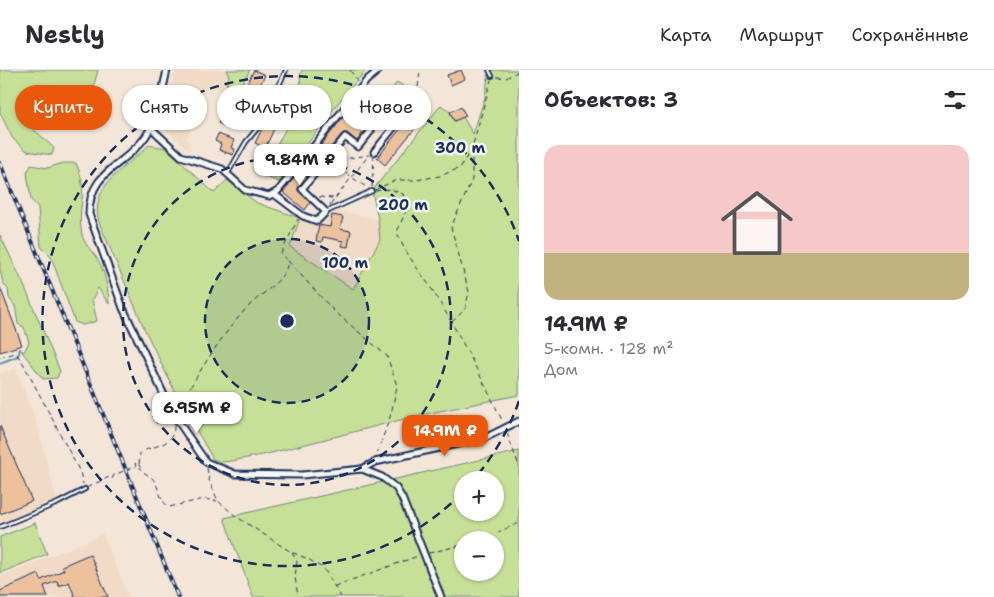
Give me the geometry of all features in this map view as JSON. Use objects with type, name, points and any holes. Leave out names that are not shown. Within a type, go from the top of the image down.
[{"type":"street","points":[[163,85],[167,70]]},
{"type":"street","points":[[364,85],[379,70]]},
{"type":"street","points":[[152,130],[181,156],[196,163],[214,166],[228,173],[245,190],[263,196],[274,194],[341,112]]},
{"type":"street","points":[[149,130],[144,139],[102,176],[89,200],[89,214],[123,308],[173,414],[206,462],[235,474],[255,476],[302,475],[362,469],[375,462],[485,438],[519,421]]},
{"type":"street","points":[[274,194],[302,214],[317,221],[326,212],[302,189],[345,137],[358,147],[371,131],[370,130]]},
{"type":"street","points":[[372,154],[392,130]]},
{"type":"street","points":[[310,151],[326,161]]},
{"type":"street","points":[[362,469],[382,478],[396,488],[402,498],[442,597]]},
{"type":"lane","points":[[228,173],[246,142],[261,124],[286,70]]},
{"type":"lane","points":[[489,70],[492,76]]},
{"type":"lane","points":[[326,212],[372,191]]},
{"type":"lane","points":[[0,527],[58,503],[84,489]]},
{"type":"path","points":[[350,70],[355,79],[362,85]]},
{"type":"path","points":[[419,85],[420,70]]},
{"type":"path","points":[[372,191],[396,180],[416,180],[440,176],[460,168],[472,148],[492,76],[506,78],[519,71]]},
{"type":"path","points":[[452,322],[465,309],[469,292],[451,227],[472,180],[472,148]]},
{"type":"path","points":[[372,154],[372,191]]},
{"type":"path","points":[[326,161],[372,154]]},
{"type":"path","points":[[326,212],[334,198],[372,154]]},
{"type":"path","points":[[326,161],[372,191],[390,189],[403,194],[407,208],[397,232],[403,250],[427,280],[468,350],[506,427],[519,466]]},
{"type":"path","points":[[310,197],[334,198]]},
{"type":"path","points":[[281,253],[302,214]]},
{"type":"path","points":[[218,501],[204,499],[169,506],[162,500],[155,482],[143,473],[138,465],[140,453],[160,446],[170,438],[174,430],[173,414],[216,347],[250,305],[282,276],[288,262],[281,253]]},
{"type":"path","points":[[281,253],[334,310],[387,356],[397,386],[391,414],[375,462]]},
{"type":"path","points":[[0,357],[16,353],[47,407],[80,472],[84,489],[109,477],[112,479],[114,475],[136,466],[136,463],[138,465]]},
{"type":"path","points":[[206,462],[209,480],[218,501],[237,517],[291,552],[308,558],[324,569],[341,597]]},
{"type":"path","points":[[501,531],[519,523]]},
{"type":"path","points":[[334,586],[425,553],[454,547]]},
{"type":"path","points":[[291,552],[297,561],[295,577],[298,597]]},
{"type":"shaded area","points":[[176,70],[250,70],[242,85],[217,85],[217,90],[207,89],[207,85],[171,85]]},
{"type":"shaded area","points":[[166,130],[190,130],[187,139],[191,152]]},
{"type":"shaded area","points":[[335,210],[378,219],[380,240],[353,289],[290,247],[300,218],[319,225],[321,220]]},
{"type":"shaded area","points":[[16,368],[38,427],[57,501],[0,525],[0,374]]},
{"type":"shaded area","points":[[103,534],[129,597],[0,597],[0,577]]},
{"type":"green space","points":[[0,70],[98,70],[94,85],[15,85],[15,130],[34,130],[54,148],[52,155],[27,151],[13,139],[0,113]]},
{"type":"green space","points":[[227,70],[250,70],[244,81],[236,85],[226,84],[229,77]]},
{"type":"green space","points":[[302,70],[366,70],[353,85],[341,85],[341,99],[331,112],[331,85],[301,85],[300,76]]},
{"type":"green space","points":[[489,70],[519,70],[519,395],[420,415],[267,454],[232,461],[221,462],[213,459],[178,398],[145,330],[99,222],[97,209],[104,187],[120,170],[149,145],[166,148],[214,193],[227,180],[257,203],[300,218],[290,247],[353,289],[380,240],[372,191],[421,130],[431,130],[431,117],[441,105],[450,112],[454,121],[463,117],[473,134],[485,97]]},
{"type":"green space","points":[[285,130],[318,130],[279,182],[261,175]]},
{"type":"green space","points":[[63,163],[76,163],[80,174],[82,191],[80,215],[83,237],[101,265],[108,293],[109,304],[98,288],[92,300],[97,321],[83,325],[75,322],[51,257],[41,247],[38,207],[31,200],[27,173],[31,165],[47,168]]},
{"type":"green space","points":[[0,235],[23,283],[60,371],[57,378],[43,379],[20,349],[24,352],[29,342],[24,327],[18,324],[15,306],[9,298],[8,289],[3,283],[0,270]]},
{"type":"green space","points":[[519,451],[519,597],[253,597],[224,518]]},
{"type":"green space","points":[[35,523],[47,554],[0,573],[0,537]]},
{"type":"building","points":[[254,70],[265,75],[260,85],[246,85]]},
{"type":"building","points":[[461,70],[465,79],[451,85],[447,75]]},
{"type":"building","points":[[461,107],[466,116],[454,121],[450,112]]},
{"type":"building","points":[[341,120],[341,130],[359,130],[363,133],[357,141],[347,133],[343,133],[325,154],[318,149]]},
{"type":"building","points":[[262,130],[274,130],[265,148],[255,143]]},
{"type":"building","points":[[399,130],[414,130],[385,165],[377,158]]},
{"type":"building","points":[[218,134],[234,140],[231,148],[235,149],[233,155],[219,150],[221,144],[215,141]]},
{"type":"building","points":[[308,160],[315,166],[298,189],[310,203],[305,210],[283,192]]},
{"type":"building","points":[[332,215],[343,217],[340,229],[351,231],[348,247],[342,246],[343,241],[323,237],[322,242],[316,241],[319,225],[330,227]]},
{"type":"building","points":[[0,287],[22,345],[0,352]]},
{"type":"building","points":[[0,426],[32,501],[0,514]]},
{"type":"building","points":[[90,554],[108,597],[75,597],[69,582],[59,586],[57,581],[44,586],[48,597],[0,597],[0,591],[39,574],[41,580],[64,570],[62,566]]},
{"type":"waterway","points":[[0,363],[18,356],[20,349]]},
{"type":"railway","points":[[0,163],[178,597]]}]
